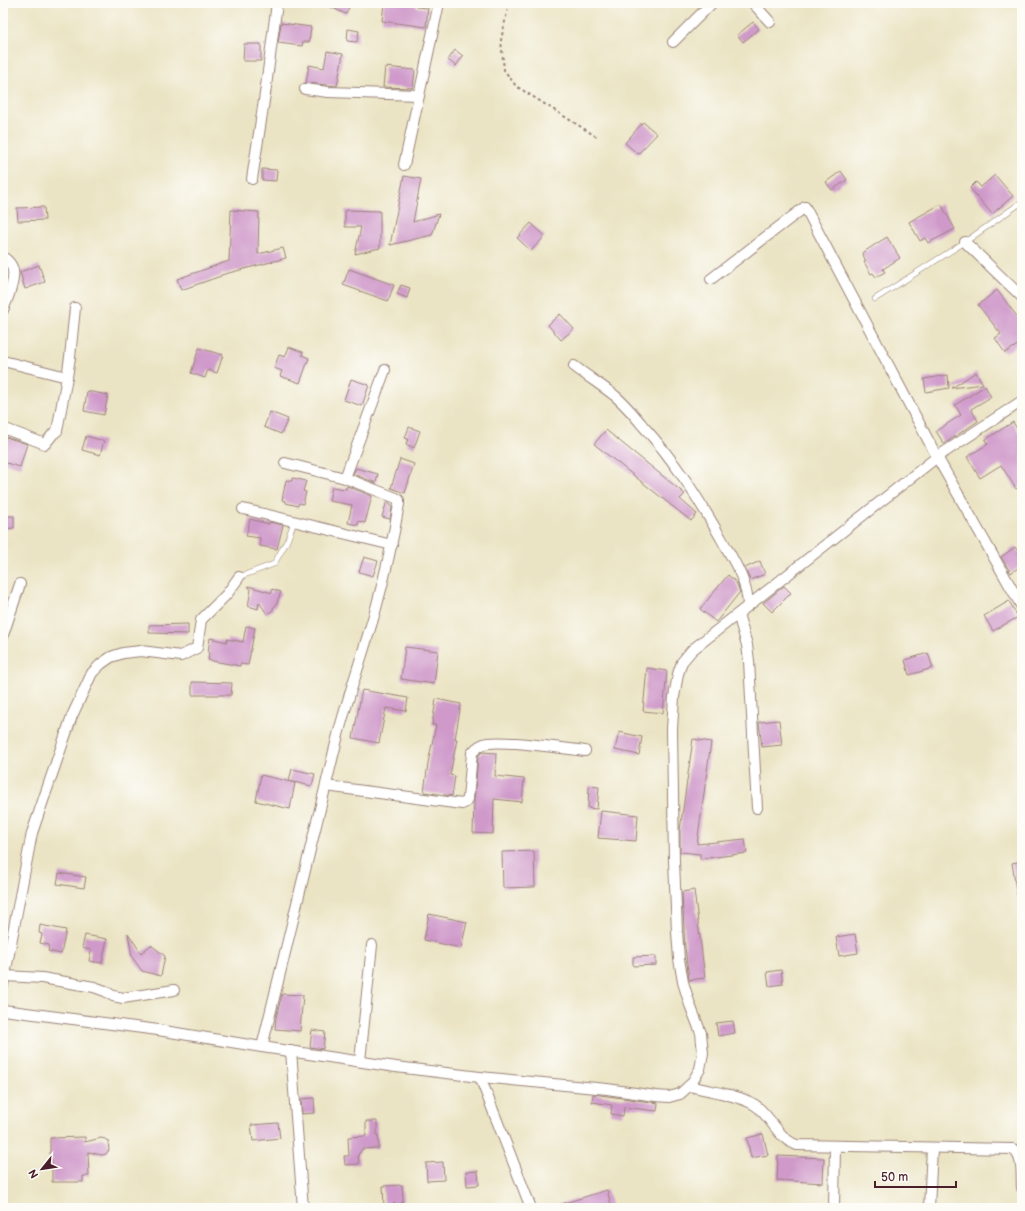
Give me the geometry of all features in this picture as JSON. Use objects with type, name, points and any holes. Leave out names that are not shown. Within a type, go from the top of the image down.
[{"type":"street","points":[[252,179],[277,3]]},
{"type":"street","points":[[404,165],[439,3]]},
{"type":"street","points":[[673,42],[712,3]]},
{"type":"street","points":[[753,3],[770,22]]},
{"type":"street","points":[[305,89],[328,92],[419,95]]},
{"type":"street","points":[[711,279],[805,207],[937,457],[1022,608]]},
{"type":"street","points":[[965,242],[1022,297]]},
{"type":"street","points":[[3,257],[10,262],[13,268],[11,287],[3,310]]},
{"type":"street","points":[[3,428],[46,444],[57,431],[70,357],[75,308]]},
{"type":"street","points":[[3,361],[67,377]]},
{"type":"street","points":[[574,366],[619,400],[656,440],[673,462],[694,491],[739,571],[746,587],[748,605]]},
{"type":"street","points":[[345,478],[385,370]]},
{"type":"street","points":[[3,1010],[40,1016],[158,1030],[360,1062],[480,1077],[669,1097],[680,1094],[689,1086],[700,1069],[703,1053],[701,1033],[683,982],[679,959],[677,932],[674,861],[672,729],[675,685],[682,662],[686,655],[748,605],[937,457],[1022,401]]},
{"type":"street","points":[[262,1047],[347,702],[375,611],[392,545],[399,500],[345,478],[285,463]]},
{"type":"street","points":[[243,510],[392,545]]},
{"type":"street","points":[[174,990],[122,998],[113,996],[94,987],[42,978],[4,980],[32,833],[72,716],[92,673],[111,657],[123,653],[141,651],[181,656],[197,648],[201,620],[240,577]]},
{"type":"street","points":[[3,635],[20,584]]},
{"type":"street","points":[[738,614],[747,645],[749,660],[757,808]]},
{"type":"street","points":[[326,786],[462,804],[466,802],[468,798],[472,753],[480,746],[487,743],[537,744],[585,751]]},
{"type":"street","points":[[360,1062],[372,945]]},
{"type":"street","points":[[291,1051],[303,1208]]},
{"type":"street","points":[[480,1077],[531,1208]]},
{"type":"street","points":[[689,1086],[717,1092],[750,1102],[760,1110],[788,1141],[793,1144],[804,1146],[1013,1149],[1020,1158],[1022,1188]]},
{"type":"street","points":[[834,1208],[835,1146]]},
{"type":"street","points":[[929,1208],[932,1148]]},
{"type":"lane","points":[[875,299],[965,242],[1022,202]]},
{"type":"lane","points":[[240,577],[274,564],[287,541],[294,522]]},
{"type":"path","points":[[509,3],[501,40],[504,70],[516,86],[597,137]]},
{"type":"building","points":[[321,3],[351,3],[346,14]]},
{"type":"building","points":[[384,3],[416,3],[416,7],[428,8],[426,27],[382,21]]},
{"type":"building","points":[[753,22],[759,29],[743,42],[737,35]]},
{"type":"building","points":[[281,23],[311,27],[309,42],[303,42],[302,46],[278,43]]},
{"type":"building","points":[[348,29],[359,31],[357,42],[347,41]]},
{"type":"building","points":[[244,44],[261,44],[261,61],[243,61]]},
{"type":"building","points":[[455,50],[463,56],[456,66],[448,60]]},
{"type":"building","points":[[327,51],[343,54],[337,86],[306,83],[309,65],[324,68]]},
{"type":"building","points":[[385,67],[415,70],[413,88],[383,87]]},
{"type":"building","points":[[643,122],[657,134],[638,154],[625,143]]},
{"type":"building","points":[[262,169],[277,170],[276,181],[262,180]]},
{"type":"building","points":[[841,171],[847,180],[832,190],[826,182]]},
{"type":"building","points":[[995,175],[1013,196],[992,214],[970,188],[976,182],[981,187]]},
{"type":"building","points":[[404,176],[421,179],[413,222],[439,214],[432,235],[390,245]]},
{"type":"building","points":[[941,204],[955,229],[928,243],[925,238],[920,241],[909,222]]},
{"type":"building","points":[[44,207],[45,220],[18,221],[17,208]]},
{"type":"building","points":[[231,210],[259,212],[258,254],[283,248],[286,258],[221,275],[181,290],[177,279],[229,261]]},
{"type":"building","points":[[345,210],[380,211],[380,248],[355,254],[361,227],[345,227]]},
{"type":"building","points":[[531,223],[545,236],[531,251],[517,238]]},
{"type":"building","points":[[887,237],[900,258],[883,269],[885,272],[876,277],[873,273],[871,274],[864,262],[866,261],[862,253]]},
{"type":"building","points":[[39,265],[45,282],[25,289],[20,272]]},
{"type":"building","points":[[349,269],[394,285],[388,301],[343,285]]},
{"type":"building","points":[[401,285],[410,288],[407,298],[397,294]]},
{"type":"building","points":[[997,290],[1022,323],[1022,342],[1005,353],[995,338],[1001,334],[978,305]]},
{"type":"building","points":[[560,314],[574,329],[561,340],[548,325]]},
{"type":"building","points":[[289,347],[303,352],[302,355],[309,358],[300,383],[280,376],[282,371],[274,368],[279,355],[285,357]]},
{"type":"building","points":[[199,348],[223,355],[217,373],[208,370],[205,378],[191,373]]},
{"type":"building","points":[[976,372],[983,384],[952,388]]},
{"type":"building","points":[[948,375],[949,388],[926,392],[924,379]]},
{"type":"building","points":[[351,379],[369,385],[362,406],[344,400]]},
{"type":"building","points":[[985,386],[991,397],[971,409],[978,421],[944,444],[936,431],[961,415],[955,405]]},
{"type":"building","points":[[87,391],[108,395],[104,415],[84,411]]},
{"type":"building","points":[[270,412],[288,419],[281,434],[264,427]]},
{"type":"building","points":[[1013,422],[1022,437],[1022,486],[1016,489],[1001,465],[980,478],[967,457],[988,444],[985,440]]},
{"type":"building","points":[[409,427],[420,431],[414,448],[406,444],[408,439],[405,438]]},
{"type":"building","points":[[606,430],[685,494],[680,499],[697,514],[691,521],[594,444]]},
{"type":"building","points":[[3,436],[27,444],[20,467],[3,462]]},
{"type":"building","points":[[86,436],[104,441],[100,455],[82,450]]},
{"type":"building","points":[[400,459],[414,464],[405,493],[391,488]]},
{"type":"building","points":[[356,468],[378,474],[376,483],[353,474]]},
{"type":"building","points":[[293,478],[306,481],[303,491],[306,492],[303,504],[299,503],[298,506],[286,503],[286,501],[282,500],[286,480],[292,481]]},
{"type":"building","points":[[347,486],[372,496],[365,523],[359,521],[358,525],[348,523],[352,505],[329,501],[332,487],[346,489]]},
{"type":"building","points":[[387,501],[392,508],[390,519],[382,517]]},
{"type":"building","points":[[3,516],[14,516],[14,528],[3,529]]},
{"type":"building","points":[[250,519],[269,524],[269,522],[283,525],[277,549],[260,546],[260,538],[246,536]]},
{"type":"building","points":[[1015,547],[1022,557],[1022,565],[1011,573],[1001,557]]},
{"type":"building","points":[[364,557],[378,561],[373,576],[359,572]]},
{"type":"building","points":[[760,561],[765,574],[750,580],[745,568]]},
{"type":"building","points":[[728,575],[736,582],[740,592],[716,622],[700,609]]},
{"type":"building","points":[[248,586],[272,593],[272,589],[281,592],[273,610],[267,614],[259,602],[258,609],[248,606],[251,590]]},
{"type":"building","points":[[784,586],[791,593],[772,612],[763,603]]},
{"type":"building","points":[[1009,601],[1018,617],[993,631],[984,616]]},
{"type":"building","points":[[188,624],[188,634],[149,633],[149,625]]},
{"type":"building","points":[[246,626],[255,628],[248,665],[240,664],[240,666],[208,660],[210,638],[227,642],[227,639],[243,642]]},
{"type":"building","points":[[405,647],[438,651],[434,684],[401,679]]},
{"type":"building","points":[[928,653],[933,668],[909,675],[905,660]]},
{"type":"building","points":[[647,668],[667,671],[663,713],[643,711]]},
{"type":"building","points":[[192,682],[232,683],[231,695],[192,695]]},
{"type":"building","points":[[362,690],[408,698],[406,711],[386,708],[379,743],[353,738]]},
{"type":"building","points":[[436,699],[461,704],[455,739],[457,739],[450,775],[455,776],[452,796],[424,792],[436,725],[432,725]]},
{"type":"building","points":[[779,720],[782,745],[762,747],[759,722]]},
{"type":"building","points":[[619,732],[642,737],[639,755],[615,750]]},
{"type":"building","points":[[693,739],[711,742],[697,844],[745,839],[747,853],[700,859],[700,854],[680,852],[680,830]]},
{"type":"building","points":[[482,752],[496,753],[495,776],[524,779],[522,802],[494,799],[493,834],[473,833],[478,756]]},
{"type":"building","points":[[292,769],[315,774],[312,786],[289,781]]},
{"type":"building","points":[[261,775],[295,783],[290,809],[256,801]]},
{"type":"building","points":[[589,786],[599,787],[597,809],[588,808]]},
{"type":"building","points":[[601,811],[638,815],[636,841],[598,838]]},
{"type":"building","points":[[534,851],[535,887],[503,888],[502,852]]},
{"type":"building","points":[[1022,861],[1022,895],[1017,895],[1012,863]]},
{"type":"building","points":[[59,873],[86,877],[84,888],[57,884]]},
{"type":"building","points":[[694,890],[705,978],[689,980],[685,947],[682,892]]},
{"type":"building","points":[[429,914],[467,922],[461,948],[424,940]]},
{"type":"building","points":[[40,925],[66,930],[61,954],[48,951],[49,945],[40,943],[42,934],[39,933]]},
{"type":"building","points":[[128,933],[141,953],[151,945],[165,956],[161,976],[142,971],[132,957]]},
{"type":"building","points":[[855,934],[858,953],[839,956],[836,937]]},
{"type":"building","points":[[85,935],[107,939],[102,963],[89,961],[91,950],[82,948]]},
{"type":"building","points":[[656,956],[656,965],[633,966],[633,957]]},
{"type":"building","points":[[781,970],[783,984],[769,986],[767,972]]},
{"type":"building","points":[[282,994],[303,995],[300,1031],[275,1029]]},
{"type":"building","points":[[733,1021],[735,1033],[718,1036],[716,1023]]},
{"type":"building","points":[[312,1030],[325,1032],[323,1049],[310,1047]]},
{"type":"building","points":[[593,1094],[658,1103],[657,1111],[624,1107],[623,1116],[611,1114],[612,1105],[592,1102]]},
{"type":"building","points":[[314,1098],[315,1113],[302,1114],[301,1099]]},
{"type":"building","points":[[366,1121],[377,1121],[379,1148],[362,1149],[358,1155],[359,1164],[345,1165],[344,1156],[349,1156],[348,1137],[366,1136]]},
{"type":"building","points":[[278,1123],[280,1138],[253,1141],[251,1125]]},
{"type":"building","points":[[763,1134],[768,1155],[751,1158],[747,1138]]},
{"type":"building","points":[[85,1137],[85,1142],[101,1138],[105,1139],[108,1141],[109,1150],[106,1154],[102,1155],[88,1152],[89,1176],[83,1176],[83,1182],[52,1182],[50,1138]]},
{"type":"building","points":[[778,1156],[824,1158],[823,1183],[777,1180]]},
{"type":"building","points":[[443,1162],[444,1180],[427,1181],[426,1163]]},
{"type":"building","points":[[478,1171],[479,1185],[467,1186],[466,1172]]},
{"type":"building","points":[[402,1185],[403,1200],[400,1206],[394,1203],[392,1208],[384,1207],[383,1186]]},
{"type":"building","points":[[607,1190],[612,1208],[556,1208],[555,1206]]}]
